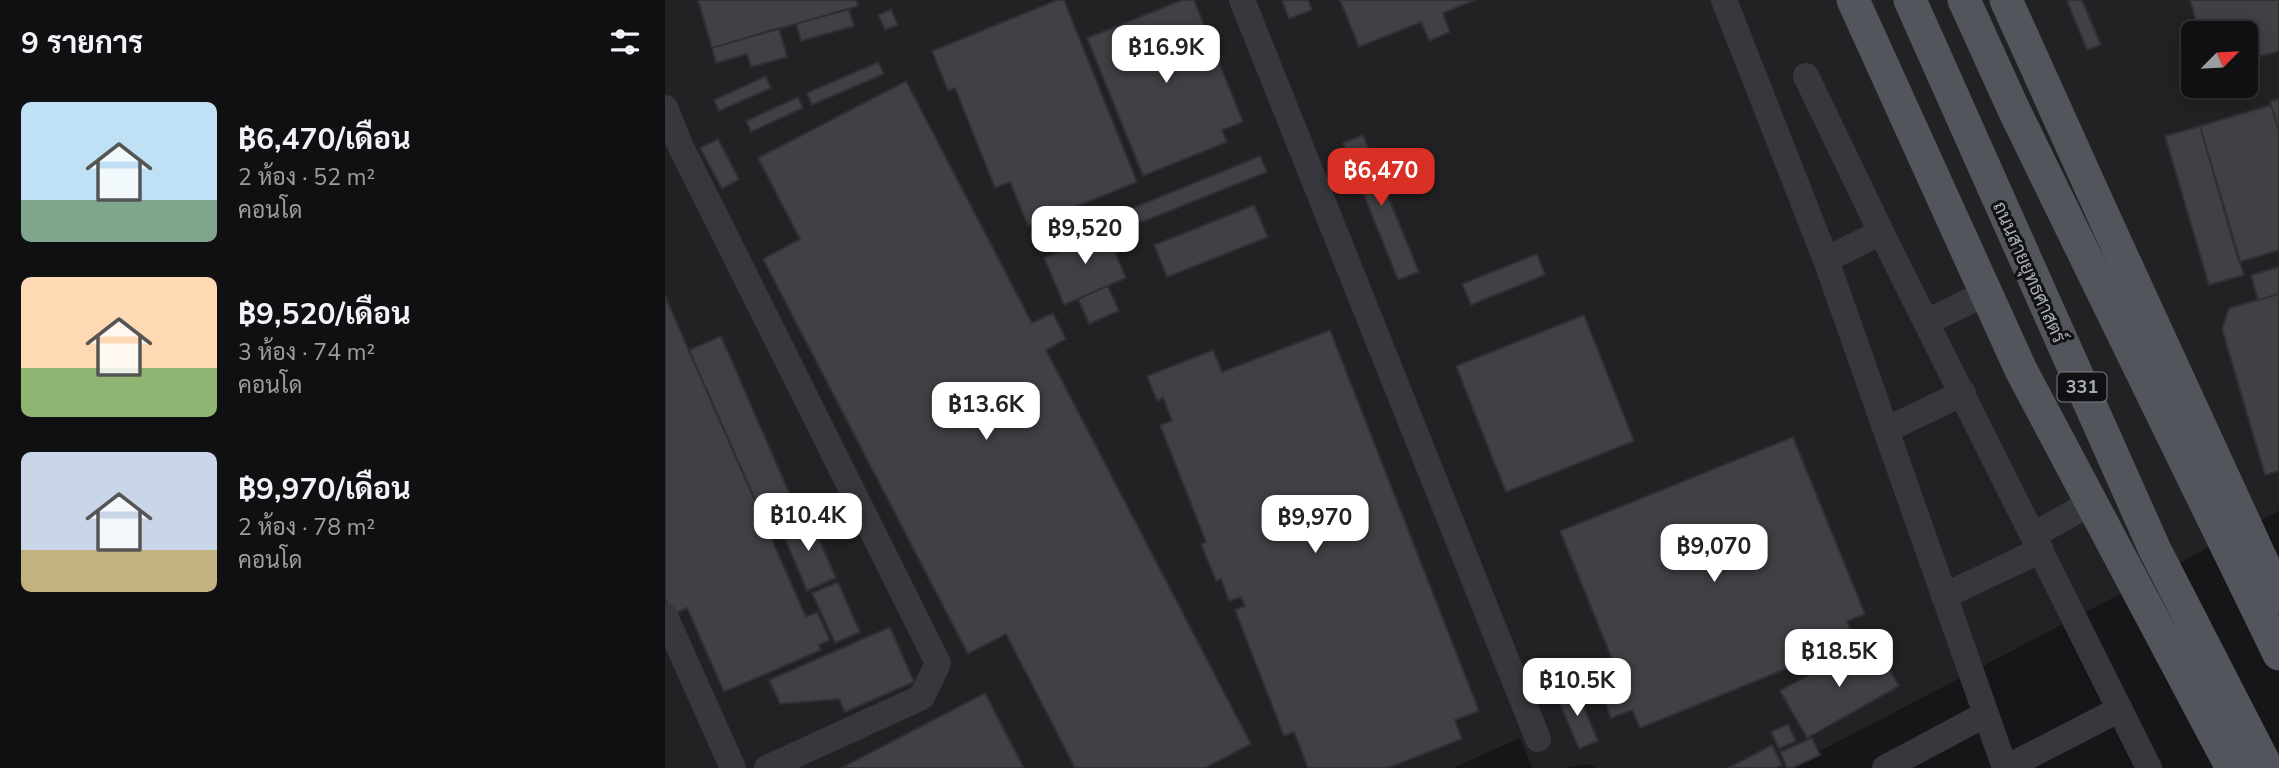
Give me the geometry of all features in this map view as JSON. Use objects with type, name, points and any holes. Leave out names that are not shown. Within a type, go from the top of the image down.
[{"type":"main road","points":[[1853,0],[2021,370],[2232,768]]},
{"type":"main road","name":"ถนนสายยุทธศาสตร์","points":[[1910,0],[2155,550],[2267,768]]},
{"type":"main road","points":[[1964,0],[2026,135],[2279,654]]},
{"type":"main road","points":[[2007,0],[2114,241],[2279,598]]},
{"type":"street","points":[[1242,0],[1538,739]]},
{"type":"street","points":[[1724,0],[1826,260],[2005,768],[2120,709]]},
{"type":"street","points":[[1806,76],[2149,768]]},
{"type":"street","points":[[665,108],[673,151],[938,663],[922,697],[767,768]]},
{"type":"street","points":[[1826,260],[1881,232]]},
{"type":"street","points":[[1927,322],[1986,293]]},
{"type":"street","points":[[1886,430],[1963,393]]},
{"type":"street","points":[[1944,596],[2037,543],[2091,503]]},
{"type":"street","points":[[665,616],[733,768]]},
{"type":"street","points":[[1885,768],[1986,714]]},
{"type":"shaded area","points":[[665,0],[2279,0],[2279,511],[1788,768],[1596,768],[1588,764],[1565,768],[1532,768],[1520,738],[1453,768],[665,768]]},
{"type":"building","points":[[698,0],[856,0],[858,6],[712,48]]},
{"type":"building","points":[[1057,0],[1064,0],[1137,182],[1028,226],[1010,182],[995,188],[955,88],[948,91],[932,51]]},
{"type":"building","points":[[1182,0],[1194,0],[1243,122],[1222,130],[1227,142],[1143,176],[1087,38]]},
{"type":"building","points":[[1282,0],[1308,0],[1312,10],[1289,19]]},
{"type":"building","points":[[1340,0],[1475,0],[1443,13],[1450,32],[1429,41],[1421,22],[1359,47]]},
{"type":"building","points":[[2082,0],[2101,45],[2087,50],[2067,1]]},
{"type":"building","points":[[2190,0],[2279,0],[2279,51],[2258,57],[2258,21],[2196,21]]},
{"type":"building","points":[[849,9],[854,26],[801,41],[796,24]]},
{"type":"building","points":[[891,9],[898,25],[885,30],[878,15]]},
{"type":"building","points":[[779,28],[787,57],[751,67],[747,54],[716,63],[712,48]]},
{"type":"building","points":[[878,62],[884,74],[812,105],[807,93]]},
{"type":"building","points":[[766,76],[771,88],[719,111],[714,100]]},
{"type":"building","points":[[906,81],[1032,323],[1053,313],[1066,339],[1046,350],[1251,744],[1205,768],[1075,768],[1006,634],[968,654],[763,259],[800,239],[758,158]]},
{"type":"building","points":[[798,97],[803,108],[751,132],[746,121]]},
{"type":"building","points":[[2279,99],[2279,132],[2270,101]]},
{"type":"building","points":[[2271,105],[2279,132],[2279,250],[2239,262],[2200,126]]},
{"type":"building","points":[[2200,126],[2244,275],[2209,285],[2165,136]]},
{"type":"building","points":[[1363,135],[1419,272],[1398,280],[1343,143]]},
{"type":"building","points":[[718,139],[739,179],[722,189],[700,148]]},
{"type":"building","points":[[1260,156],[1267,172],[1140,223],[1133,208]]},
{"type":"building","points":[[1254,205],[1268,237],[1167,277],[1154,245]]},
{"type":"building","points":[[1104,226],[1126,278],[1064,305],[1044,258],[1058,252],[1056,247]]},
{"type":"building","points":[[1537,254],[1545,275],[1471,305],[1462,284]]},
{"type":"building","points":[[2279,267],[2279,294],[2258,300],[2251,275]]},
{"type":"building","points":[[1108,286],[1119,311],[1089,324],[1078,299]]},
{"type":"building","points":[[2279,294],[2279,471],[2265,475],[2222,329],[2229,308]]},
{"type":"building","points":[[665,296],[806,617],[817,612],[830,640],[819,645],[821,650],[724,692],[687,608],[672,615],[665,599]]},
{"type":"building","points":[[1584,315],[1634,441],[1506,492],[1456,366]]},
{"type":"building","points":[[1330,330],[1479,711],[1455,720],[1462,739],[1388,768],[1308,768],[1294,732],[1284,736],[1235,610],[1245,606],[1241,597],[1229,601],[1221,579],[1216,581],[1201,544],[1206,542],[1160,425],[1172,421],[1163,398],[1157,401],[1147,376],[1213,350],[1222,372]]},
{"type":"building","points":[[721,336],[791,497],[760,511],[689,350]]},
{"type":"building","points":[[1793,437],[1865,614],[1847,621],[1855,641],[1640,728],[1632,710],[1611,718],[1598,684],[1619,676],[1560,531]]},
{"type":"building","points":[[808,514],[836,578],[807,591],[780,527]]},
{"type":"building","points":[[838,582],[860,632],[835,643],[812,593]]},
{"type":"building","points":[[890,627],[914,682],[845,712],[839,699],[780,704],[769,680]]},
{"type":"building","points":[[1872,639],[1899,686],[1807,738],[1780,691]]},
{"type":"building","points":[[1575,686],[1598,741],[1579,749],[1556,694]]},
{"type":"building","points":[[985,693],[1024,768],[841,768]]},
{"type":"building","points":[[1788,724],[1796,741],[1779,749],[1771,732]]},
{"type":"building","points":[[1812,738],[1820,755],[1787,768],[1780,752]]},
{"type":"building","points":[[1772,745],[1782,765],[1776,768],[1728,768]]}]
